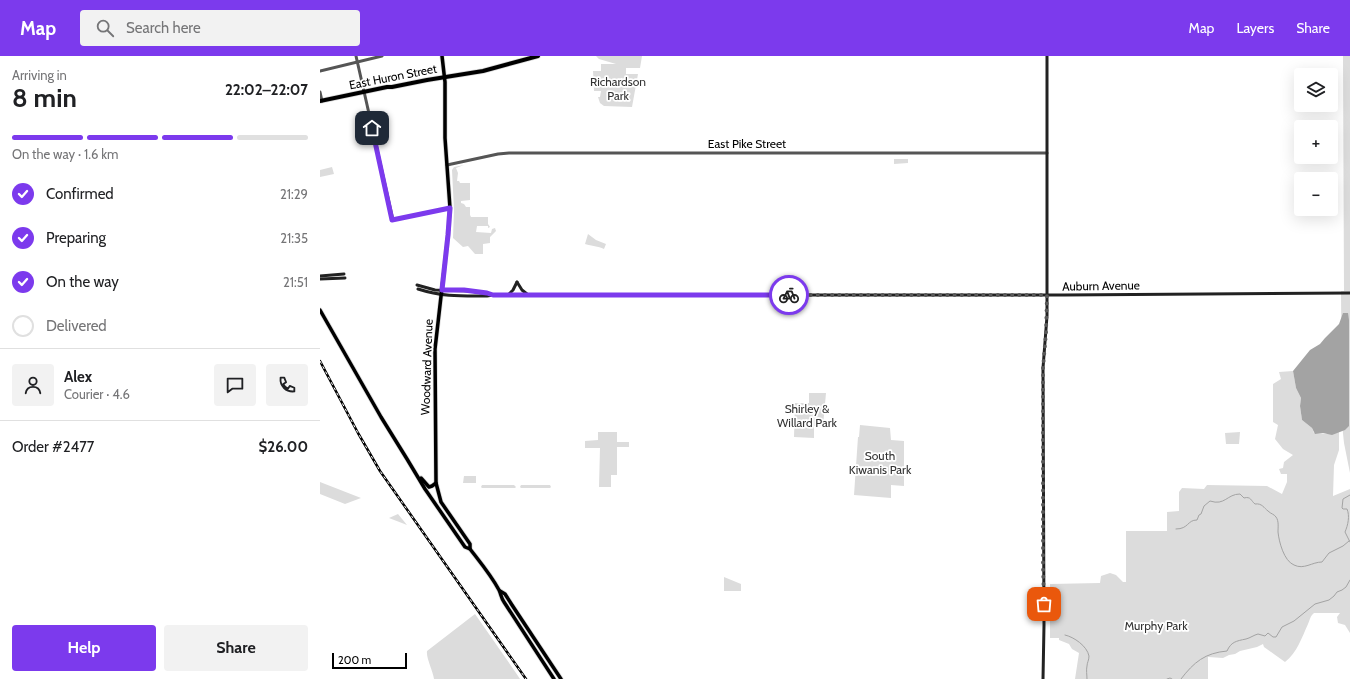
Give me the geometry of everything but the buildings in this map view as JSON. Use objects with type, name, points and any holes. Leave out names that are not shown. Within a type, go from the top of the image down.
[{"type":"highway","name":"East Huron Street","points":[[321,101],[387,87],[489,70],[538,56]]},
{"type":"main road","name":"Woodward Avenue","points":[[442,56],[444,77],[444,128],[448,165],[450,208],[436,349],[436,483],[441,502],[470,544],[470,549]]},
{"type":"main road","points":[[1043,679],[1043,368],[1047,295],[1047,56]]},
{"type":"main road","points":[[320,276],[344,276],[320,279]]},
{"type":"main road","points":[[507,295],[513,290],[518,282],[522,290],[528,295]]},
{"type":"main road","name":"Auburn Avenue","points":[[417,285],[435,290],[464,290],[493,295]]},
{"type":"main road","name":"Auburn Avenue","points":[[418,290],[451,296],[1350,293]]},
{"type":"main road","points":[[451,296],[453,292],[464,290]]},
{"type":"main road","name":"Woodward Avenue","points":[[320,310],[381,417],[425,489],[465,547],[470,549],[500,591],[504,601],[554,679]]},
{"type":"main road","points":[[411,466],[426,485],[430,487],[436,483]]},
{"type":"main road","name":"Woodward Avenue","points":[[500,591],[505,594],[561,679]]},
{"type":"main road","points":[[539,656],[542,654],[551,669],[555,670]]},
{"type":"street","points":[[356,56],[392,220],[450,208]]},
{"type":"street","points":[[320,71],[381,57]]},
{"type":"street","points":[[320,92],[321,101]]},
{"type":"street","name":"East Pike Street","points":[[448,165],[509,152],[1047,153]]},
{"type":"green space","name":"Richardson Park","points":[[596,56],[642,56],[640,68],[626,68],[626,74],[638,74],[632,107],[604,106],[600,103],[598,97],[600,97],[601,91],[594,91],[593,71],[601,71],[601,64],[616,64],[599,59]]},
{"type":"green space","points":[[1343,56],[1350,56],[1350,473],[1342,424],[1341,291],[1344,291]]},
{"type":"green space","points":[[894,159],[908,159],[908,163],[894,164]]},
{"type":"green space","points":[[464,165],[456,168],[458,173],[457,181],[460,183],[470,183],[470,200],[461,201],[461,203],[466,207],[470,207],[471,217],[488,217],[488,224],[490,227],[477,226],[476,232],[491,233],[492,229],[495,228],[496,231],[490,237],[490,243],[483,244],[483,254],[475,254],[468,246],[463,247],[453,238],[454,210],[452,170],[454,167]]},
{"type":"green space","points":[[332,167],[334,174],[320,177],[320,170]]},
{"type":"green space","points":[[588,234],[596,240],[606,244],[604,249],[585,244]]},
{"type":"green space","name":"Murphy Park","points":[[1293,371],[1296,388],[1301,398],[1300,406],[1302,420],[1312,428],[1314,433],[1330,434],[1339,431],[1339,450],[1334,465],[1333,496],[1350,489],[1350,633],[1345,625],[1338,623],[1337,617],[1340,613],[1314,613],[1296,649],[1285,662],[1264,647],[1263,644],[1223,658],[1208,657],[1208,679],[1075,679],[1079,653],[1072,649],[1069,644],[1059,640],[1059,638],[1050,638],[1050,584],[1100,583],[1101,576],[1110,573],[1116,575],[1123,582],[1126,582],[1126,531],[1167,531],[1167,512],[1179,511],[1179,492],[1182,488],[1204,489],[1207,485],[1267,486],[1282,494],[1287,482],[1287,474],[1281,474],[1279,469],[1283,468],[1284,462],[1293,455],[1283,449],[1275,439],[1278,425],[1273,422],[1273,384],[1281,379],[1279,372]]},
{"type":"green space","name":"Shirley & Willard Park","points":[[809,393],[826,393],[823,426],[814,426],[814,438],[794,437],[795,403],[809,403]]},
{"type":"green space","name":"South Kiwanis Park","points":[[860,425],[890,428],[891,440],[904,441],[904,486],[891,485],[891,498],[854,495]]},
{"type":"green space","points":[[598,432],[617,432],[617,442],[629,442],[629,447],[617,447],[617,475],[611,475],[611,487],[599,487],[600,448],[585,448],[585,441],[598,440]]},
{"type":"green space","points":[[1240,432],[1239,444],[1226,444],[1225,433]]},
{"type":"green space","points":[[464,476],[476,476],[476,483],[463,483]]},
{"type":"green space","points":[[320,482],[361,498],[345,504],[320,494]]},
{"type":"green space","points":[[482,485],[514,485],[516,487],[482,488]]},
{"type":"green space","points":[[521,485],[550,485],[551,487],[521,488]]},
{"type":"green space","points":[[398,514],[407,525],[389,518]]},
{"type":"green space","points":[[724,577],[741,584],[741,591],[724,591]]},
{"type":"green space","points":[[475,614],[520,679],[434,679],[427,651]]},
{"type":"shaded area","points":[[1343,313],[1348,313],[1349,320],[1349,426],[1345,430],[1332,435],[1323,433],[1315,434],[1312,428],[1302,420],[1300,406],[1301,398],[1296,388],[1293,371],[1310,350],[1320,344],[1339,324]]},
{"type":"waterway","points":[[1176,529],[1183,528],[1191,521],[1197,520],[1204,506],[1210,501],[1219,502],[1240,494],[1244,498],[1250,498],[1255,504],[1261,505],[1276,517],[1281,546],[1287,560],[1294,565],[1301,567],[1322,562],[1329,553],[1343,546],[1349,541]]},
{"type":"waterway","points":[[1350,495],[1343,499],[1342,508],[1347,509],[1348,512],[1345,532],[1350,542]]},
{"type":"waterway","points":[[1181,679],[1195,663],[1206,656],[1227,651],[1230,646],[1237,641],[1248,639],[1258,634],[1265,636],[1268,633],[1273,637],[1276,637],[1282,627],[1294,621],[1315,604],[1329,600],[1337,592],[1346,587],[1350,580]]},
{"type":"waterway","points":[[1065,635],[1080,642],[1088,652],[1087,679]]},
{"type":"waterway","points":[[1167,679],[1172,679]]},
{"type":"railway","points":[[320,361],[380,471],[526,679]]},
{"type":"way so far","points":[[789,295],[1047,295],[1046,333],[1043,359],[1044,604]]},
{"type":"route","points":[[372,128],[392,220],[450,208],[442,290],[464,290],[493,295],[789,295]]}]
